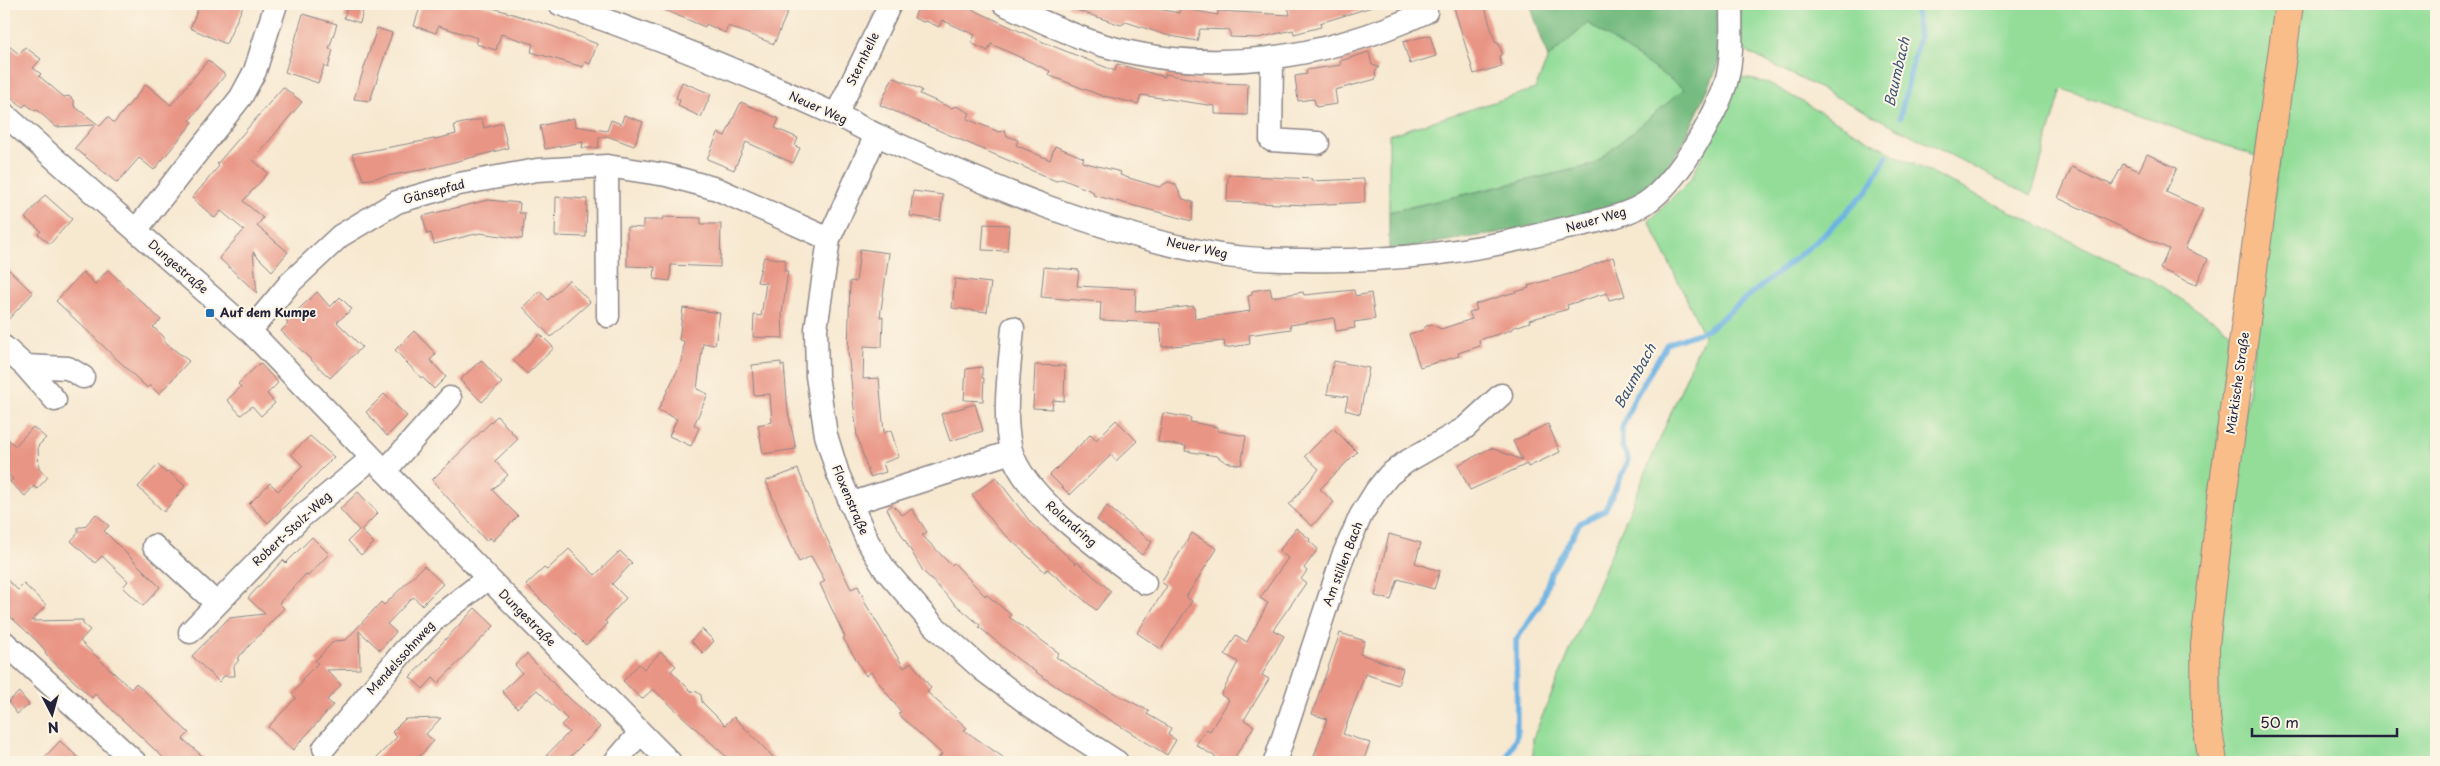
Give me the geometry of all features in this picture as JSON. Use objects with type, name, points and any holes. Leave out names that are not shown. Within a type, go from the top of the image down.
[{"type":"main road","name":"Märkische Straße","points":[[2212,762],[2206,718],[2205,645],[2222,498],[2289,4]]},
{"type":"street","points":[[136,230],[241,97],[255,71],[276,4]]},
{"type":"street","name":"Neuer Weg","points":[[560,4],[712,62],[836,115],[876,135],[1075,218],[1192,249],[1267,260],[1336,261],[1416,257],[1476,248],[1542,235],[1640,207],[1658,195],[1672,178],[1696,144],[1722,96],[1728,78],[1730,60],[1731,4]]},
{"type":"street","name":"Sternhelle","points":[[836,115],[890,4]]},
{"type":"street","points":[[1004,4],[1101,44],[1150,56],[1230,62],[1272,59],[1342,45],[1392,28],[1426,12]]},
{"type":"street","points":[[1272,59],[1271,140],[1318,142]]},
{"type":"street","name":"Dungestraße","points":[[4,114],[250,331],[488,578],[670,762]]},
{"type":"street","name":"Floxenstraße","points":[[876,135],[829,239],[816,329],[817,376],[826,435],[850,504],[868,542],[884,568],[934,626],[983,670],[1031,706],[1117,762]]},
{"type":"street","points":[[607,166],[608,316]]},
{"type":"street","name":"Gänsepfad","points":[[250,331],[290,283],[340,236],[397,202],[458,184],[537,170],[607,166],[666,175],[717,189],[829,239]]},
{"type":"street","name":"Rolandring","points":[[1013,328],[1007,423],[1012,452],[1028,480],[1044,500],[1068,523],[1145,584]]},
{"type":"street","points":[[4,347],[25,366],[55,400]]},
{"type":"street","points":[[25,366],[68,368],[83,377]]},
{"type":"street","name":"Am stillen Bach","points":[[1275,762],[1343,556],[1362,515],[1376,491],[1389,475],[1406,462],[1465,428],[1501,394]]},
{"type":"street","points":[[378,464],[450,398]]},
{"type":"street","points":[[850,504],[1012,452]]},
{"type":"street","name":"Robert-Stolz-Weg","points":[[190,632],[300,518],[378,464]]},
{"type":"street","points":[[154,546],[216,603]]},
{"type":"street","name":"Mendelssohnweg","points":[[324,748],[403,652],[435,619],[488,578]]},
{"type":"street","points":[[4,642],[128,760]]},
{"type":"street","points":[[615,762],[640,733]]},
{"type":"green space","points":[[1536,4],[1720,4],[1720,62],[1684,142],[1656,183],[1631,206],[1491,234],[1389,250],[1389,212],[1593,165],[1684,89],[1588,23],[1548,58],[1531,7]]},
{"type":"green space","points":[[1740,4],[2279,4],[2256,156],[2062,89],[2031,196],[1740,48]]},
{"type":"green space","points":[[2299,4],[2436,4],[2436,762],[2221,762],[2216,636]]},
{"type":"green space","points":[[1588,23],[1685,89],[1593,165],[1389,212],[1389,135],[1535,89],[1548,58]]},
{"type":"green space","points":[[1739,77],[1769,83],[1895,155],[2153,281],[2230,331],[2191,687],[2197,762],[1533,762],[1533,738],[1704,335],[1649,221],[1691,179]]},
{"type":"building","points":[[200,4],[244,4],[226,44],[190,28]]},
{"type":"building","points":[[348,4],[364,7],[360,23],[344,18]]},
{"type":"building","points":[[421,4],[480,4],[552,26],[597,44],[590,64],[585,62],[583,67],[531,52],[533,44],[501,34],[496,50],[476,44],[478,38],[438,26],[436,33],[414,26]]},
{"type":"building","points":[[650,4],[777,4],[788,11],[774,44],[728,26],[725,33],[706,24],[705,27]]},
{"type":"building","points":[[909,4],[961,4],[1043,42],[1115,71],[1117,64],[1165,77],[1165,74],[1216,83],[1248,84],[1247,115],[1215,114],[1215,106],[1141,95],[1138,104],[1105,97],[1048,75],[1050,71],[991,44],[988,51],[971,43],[975,35],[942,20],[939,27],[914,18],[918,8]]},
{"type":"building","points":[[1068,4],[1133,4],[1179,13],[1180,8],[1218,15],[1218,11],[1290,15],[1288,6],[1297,4],[1372,4],[1372,7],[1320,23],[1321,27],[1294,34],[1293,30],[1258,38],[1230,37],[1230,30],[1200,29],[1197,41],[1166,35],[1126,22],[1121,25],[1067,7]]},
{"type":"building","points":[[1453,4],[1484,4],[1495,42],[1499,44],[1502,53],[1499,57],[1502,66],[1474,74]]},
{"type":"building","points":[[303,14],[337,24],[329,49],[333,50],[328,68],[324,66],[318,83],[285,72]]},
{"type":"building","points":[[377,28],[392,33],[370,101],[354,99]]},
{"type":"building","points":[[1430,35],[1436,56],[1410,64],[1403,42]]},
{"type":"building","points":[[4,42],[19,54],[25,47],[41,59],[33,68],[41,74],[39,76],[64,97],[69,96],[74,101],[74,106],[100,126],[108,117],[114,123],[146,84],[171,105],[208,60],[225,75],[190,120],[193,122],[154,170],[139,158],[117,183],[75,148],[95,125],[56,127],[37,110],[35,111],[26,104],[23,107],[4,91]]},
{"type":"building","points":[[1369,52],[1372,65],[1379,67],[1375,72],[1376,79],[1335,90],[1337,104],[1316,107],[1314,99],[1298,101],[1295,76],[1307,74],[1306,70],[1341,65],[1340,61]]},
{"type":"building","points":[[893,77],[922,90],[920,94],[951,108],[956,106],[970,113],[967,119],[999,132],[1005,130],[1007,136],[1018,140],[1016,145],[1050,160],[1055,146],[1084,158],[1082,162],[1121,172],[1120,175],[1129,178],[1159,187],[1168,182],[1175,184],[1183,199],[1193,202],[1192,221],[1093,195],[1094,192],[1062,179],[1056,181],[880,105]]},
{"type":"building","points":[[682,82],[711,94],[701,117],[678,106],[680,100],[676,98]]},
{"type":"building","points":[[283,87],[302,102],[253,160],[268,173],[243,201],[263,218],[257,226],[288,252],[272,271],[253,252],[257,293],[219,258],[244,230],[221,211],[215,218],[192,198],[219,166],[217,164]]},
{"type":"building","points":[[741,102],[779,119],[775,128],[798,138],[795,146],[800,148],[793,163],[746,142],[734,170],[707,159],[718,133],[725,136]]},
{"type":"building","points":[[624,115],[643,122],[634,146],[607,136],[599,138],[598,148],[582,148],[583,142],[545,149],[540,126],[574,118],[575,126],[607,131],[611,120],[621,124]]},
{"type":"building","points":[[482,119],[484,128],[502,123],[508,148],[427,169],[364,180],[352,154],[456,134],[454,125]]},
{"type":"building","points":[[2147,154],[2177,168],[2166,192],[2203,209],[2185,249],[2208,259],[2196,285],[2160,269],[2169,249],[2058,198],[2072,167],[2112,185],[2123,164],[2139,171]]},
{"type":"building","points":[[1228,175],[1312,179],[1311,181],[1364,179],[1365,202],[1309,205],[1227,202]]},
{"type":"building","points":[[913,191],[943,195],[940,220],[910,216]]},
{"type":"building","points":[[45,195],[72,219],[50,244],[38,234],[41,231],[25,218]]},
{"type":"building","points":[[556,197],[587,199],[586,237],[555,236]]},
{"type":"building","points":[[488,200],[520,203],[519,213],[525,213],[522,239],[480,233],[434,244],[431,233],[427,234],[423,216]]},
{"type":"building","points":[[663,217],[701,218],[701,224],[721,224],[720,267],[671,265],[670,281],[654,279],[655,267],[627,266],[627,227],[643,228],[643,220],[662,220]]},
{"type":"building","points":[[984,224],[1009,225],[1007,251],[982,250]]},
{"type":"building","points":[[860,249],[889,253],[880,317],[883,317],[882,347],[864,346],[863,379],[879,378],[884,433],[891,430],[899,457],[883,463],[886,472],[870,477],[857,436],[848,352],[850,281],[856,282]]},
{"type":"building","points":[[764,257],[786,260],[784,271],[788,271],[782,314],[783,338],[753,337],[754,315],[761,316],[766,283],[757,282]]},
{"type":"building","points":[[1613,257],[1625,296],[1609,300],[1607,293],[1567,305],[1568,309],[1529,320],[1530,322],[1511,330],[1479,340],[1480,346],[1458,353],[1459,356],[1420,367],[1409,334],[1423,330],[1431,324],[1441,329],[1472,319],[1469,312],[1477,310],[1475,304],[1576,272]]},
{"type":"building","points":[[4,265],[33,293],[4,324]]},
{"type":"building","points":[[1044,267],[1079,270],[1077,286],[1136,289],[1135,312],[1194,306],[1195,319],[1250,311],[1248,296],[1252,295],[1252,291],[1270,288],[1272,297],[1303,292],[1304,295],[1354,290],[1355,296],[1371,293],[1375,319],[1354,322],[1355,328],[1336,331],[1334,318],[1290,325],[1291,329],[1249,335],[1250,344],[1225,348],[1224,341],[1162,347],[1160,323],[1100,320],[1101,302],[1041,297]]},
{"type":"building","points":[[108,270],[161,320],[153,327],[164,337],[164,342],[189,361],[159,394],[150,385],[148,388],[142,383],[56,301],[83,272],[95,284]]},
{"type":"building","points":[[955,279],[991,283],[987,312],[952,308]]},
{"type":"building","points":[[569,280],[590,302],[551,337],[523,307],[540,291],[548,300]]},
{"type":"building","points":[[317,292],[330,307],[340,297],[352,309],[337,322],[362,347],[330,378],[281,331],[288,324],[286,321]]},
{"type":"building","points":[[683,308],[720,313],[715,345],[703,343],[697,389],[708,394],[694,425],[699,428],[691,446],[669,436],[677,419],[658,410],[682,361],[684,341],[679,340]]},
{"type":"building","points":[[414,331],[436,354],[430,360],[446,377],[434,389],[395,350]]},
{"type":"building","points":[[540,334],[554,348],[527,374],[513,360]]},
{"type":"building","points":[[481,360],[502,383],[482,402],[460,380]]},
{"type":"building","points":[[1334,361],[1369,368],[1360,414],[1345,410],[1348,397],[1327,394]]},
{"type":"building","points":[[781,362],[781,366],[784,365],[788,412],[796,449],[763,454],[758,425],[772,422],[770,394],[754,395],[752,365]]},
{"type":"building","points":[[260,363],[278,383],[267,394],[275,403],[261,416],[252,406],[241,415],[227,400],[241,387],[238,384]]},
{"type":"building","points":[[1035,365],[1065,366],[1064,401],[1053,400],[1052,409],[1033,408]]},
{"type":"building","points":[[982,367],[982,378],[984,378],[983,401],[964,400],[966,369]]},
{"type":"building","points":[[384,394],[407,416],[387,436],[366,412]]},
{"type":"building","points":[[975,404],[983,431],[950,441],[941,414]]},
{"type":"building","points":[[1163,413],[1191,418],[1190,422],[1218,427],[1218,431],[1246,436],[1241,465],[1225,462],[1217,456],[1185,451],[1186,446],[1158,442]]},
{"type":"building","points":[[497,416],[518,439],[495,461],[508,475],[492,490],[518,516],[493,541],[490,537],[486,541],[432,480]]},
{"type":"building","points":[[1116,420],[1137,441],[1116,461],[1111,455],[1070,495],[1050,475],[1091,434],[1096,440]]},
{"type":"building","points":[[1548,424],[1560,452],[1528,467],[1527,464],[1470,490],[1458,465],[1491,448],[1522,460],[1513,441]]},
{"type":"building","points":[[33,427],[46,438],[38,446],[39,469],[48,477],[37,489],[34,486],[25,496],[10,482],[13,479],[4,470],[4,435],[15,446]]},
{"type":"building","points":[[1333,428],[1357,452],[1320,489],[1334,502],[1312,526],[1289,505],[1319,469],[1305,456]]},
{"type":"building","points":[[310,436],[334,457],[268,523],[249,504],[270,483],[278,491],[303,466],[291,454]]},
{"type":"building","points":[[158,465],[185,486],[164,512],[138,487]]},
{"type":"building","points":[[798,469],[818,520],[851,589],[858,586],[864,601],[904,668],[911,662],[931,688],[927,692],[967,728],[964,730],[1010,762],[935,762],[942,754],[898,714],[901,712],[871,672],[866,676],[843,638],[845,637],[820,584],[825,581],[811,556],[799,562],[766,481]]},
{"type":"building","points":[[996,477],[1031,523],[1076,564],[1077,562],[1111,591],[1096,610],[1047,569],[1045,572],[997,527],[972,495]]},
{"type":"building","points":[[358,492],[378,513],[361,530],[374,543],[361,555],[348,541],[359,530],[340,509]]},
{"type":"building","points":[[892,505],[902,515],[912,509],[927,532],[922,535],[951,565],[954,563],[985,596],[986,594],[1011,615],[1009,617],[1059,653],[1056,657],[1099,685],[1149,711],[1147,714],[1171,728],[1168,735],[1176,740],[1167,755],[1057,687],[1019,660],[979,627],[980,625],[955,604],[923,571],[887,509]]},
{"type":"building","points":[[1107,506],[1152,542],[1142,555],[1097,520]]},
{"type":"building","points":[[96,514],[109,526],[104,531],[160,587],[143,606],[123,587],[128,581],[102,556],[95,563],[71,541],[78,533],[78,527],[84,527]]},
{"type":"building","points":[[1296,528],[1310,539],[1309,541],[1318,549],[1304,568],[1307,571],[1301,579],[1306,583],[1273,630],[1284,636],[1262,675],[1269,679],[1244,720],[1254,726],[1232,762],[1224,762],[1196,745],[1206,729],[1210,731],[1229,700],[1221,695],[1238,662],[1225,654],[1236,635],[1247,642],[1268,603],[1260,598],[1288,558],[1279,551]]},
{"type":"building","points":[[1192,533],[1217,549],[1186,597],[1192,601],[1161,649],[1137,633],[1167,586],[1161,582]]},
{"type":"building","points":[[1389,534],[1421,543],[1415,563],[1440,571],[1434,589],[1398,579],[1391,600],[1375,596]]},
{"type":"building","points":[[312,537],[329,554],[308,576],[306,574],[279,603],[284,608],[237,659],[239,660],[234,666],[235,676],[224,676],[219,682],[192,656],[229,618],[265,614],[248,598],[283,560],[286,563]]},
{"type":"building","points":[[569,549],[595,575],[620,551],[632,563],[612,584],[626,598],[605,621],[607,623],[605,627],[586,645],[526,585],[544,568],[547,570]]},
{"type":"building","points":[[424,566],[443,584],[422,605],[413,597],[387,624],[396,632],[380,650],[359,631],[360,669],[327,670],[341,685],[327,700],[333,705],[293,750],[268,727],[296,698],[292,694],[302,683],[302,679],[318,663],[315,661],[334,641],[346,640],[381,602],[384,605]]},
{"type":"building","points":[[4,577],[18,590],[24,584],[46,605],[32,621],[83,620],[83,624],[90,630],[80,641],[131,689],[136,683],[189,733],[183,739],[209,762],[168,762],[95,694],[92,698],[46,655],[45,650],[37,641],[4,611]]},
{"type":"building","points":[[475,608],[494,626],[438,683],[433,678],[423,689],[410,677]]},
{"type":"building","points":[[702,629],[714,641],[703,653],[691,641]]},
{"type":"building","points":[[1340,633],[1365,641],[1360,654],[1403,669],[1398,685],[1365,674],[1343,734],[1370,743],[1363,762],[1312,762],[1327,719],[1312,714]]},
{"type":"building","points":[[661,652],[676,666],[671,671],[691,691],[701,695],[702,702],[725,725],[734,717],[778,762],[732,762],[653,689],[642,699],[623,681],[639,664],[644,669]]},
{"type":"building","points":[[527,654],[564,695],[600,727],[565,762],[540,762],[569,732],[561,725],[567,719],[537,690],[517,708],[502,691],[522,673],[515,665]]},
{"type":"building","points":[[19,692],[29,705],[17,714],[8,702]]},
{"type":"building","points":[[441,718],[426,734],[434,741],[414,762],[372,762],[397,737],[392,732],[405,719]]},
{"type":"building","points":[[60,741],[83,762],[40,762]]},
{"type":"waterway","name":"Baumbach","points":[[1900,117],[1919,37],[1915,4]]},
{"type":"waterway","name":"Baumbach","points":[[1505,762],[1517,735],[1516,640],[1541,603],[1551,573],[1580,523],[1605,510],[1629,460],[1622,446],[1622,428],[1634,399],[1667,344],[1707,330],[1824,235],[1868,190],[1887,156]]},
{"type":"place","name":"Auf dem Kumpe","points":[[210,313]]}]
